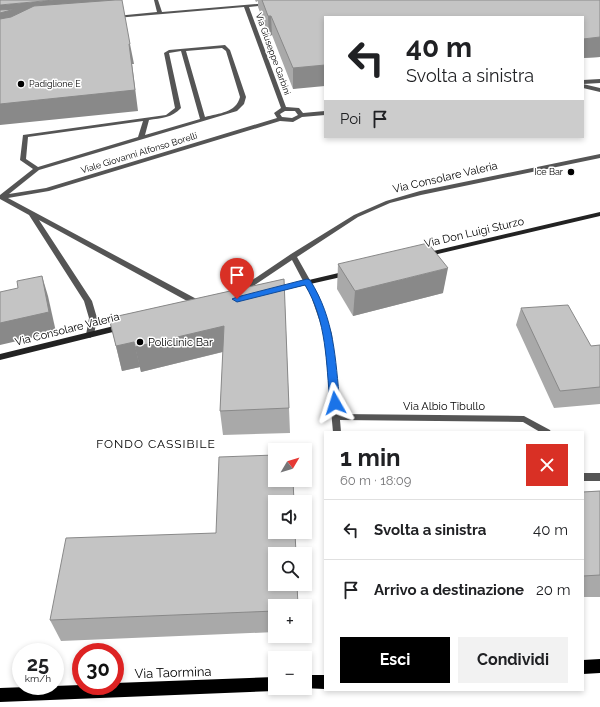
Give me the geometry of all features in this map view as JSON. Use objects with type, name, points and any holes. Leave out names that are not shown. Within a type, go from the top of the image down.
[{"type":"main road","name":"Via Don Luigi Sturzo","points":[[415,257],[600,214]]},
{"type":"main road","points":[[268,292],[353,271]]},
{"type":"main road","points":[[230,300],[246,297]]},
{"type":"main road","points":[[190,311],[208,306]]},
{"type":"main road","name":"Via Consolare Valeria","points":[[0,357],[129,326]]},
{"type":"main road","points":[[584,667],[600,666]]},
{"type":"main road","points":[[312,682],[324,682]]},
{"type":"main road","name":"Via Taormina","points":[[0,695],[268,684]]},
{"type":"street","points":[[156,0],[160,13]]},
{"type":"street","points":[[114,17],[269,4]]},
{"type":"street","name":"Via Giuseppe Garbini","points":[[246,6],[284,108]]},
{"type":"street","points":[[37,169],[23,160],[25,136],[167,116],[178,108],[166,53],[169,51],[223,46],[228,50],[243,97],[241,104],[235,110],[37,169],[0,197],[208,306]]},
{"type":"street","points":[[183,50],[203,120]]},
{"type":"street","points":[[584,82],[600,81]]},
{"type":"street","points":[[584,86],[600,90]]},
{"type":"street","points":[[280,119],[277,113],[284,108],[297,109],[302,115],[324,112]]},
{"type":"street","name":"Viale Giovanni Alfonso Borelli","points":[[0,197],[47,190],[280,119],[293,120],[302,115]]},
{"type":"street","points":[[141,138],[146,120]]},
{"type":"street","name":"Via Consolare Valeria","points":[[230,300],[293,256],[351,219],[388,202],[420,193],[600,156]]},
{"type":"street","points":[[32,214],[88,301],[93,318],[90,335]]},
{"type":"street","points":[[293,256],[316,296],[328,334],[337,417],[337,431]]},
{"type":"street","name":"Via Albio Tibullo","points":[[337,417],[524,419],[545,431]]},
{"type":"street","points":[[584,477],[600,477]]},
{"type":"building","points":[[0,0],[54,0],[0,5]]},
{"type":"building","points":[[122,0],[130,44],[135,90],[0,104],[0,19],[11,17],[34,6]]},
{"type":"building","points":[[262,0],[600,0],[600,37],[584,39],[584,16],[324,16],[324,65],[293,68],[271,16],[268,16]]},
{"type":"building","points":[[15,9],[0,13],[0,10]]},
{"type":"building","points":[[428,243],[448,268],[355,291],[338,264]]},
{"type":"building","points":[[42,276],[49,312],[0,323],[0,292],[18,288],[17,281]]},
{"type":"building","points":[[284,279],[289,408],[220,411],[224,326],[135,347],[134,342],[116,346],[109,318]]},
{"type":"building","points":[[568,305],[591,346],[600,345],[600,387],[560,391],[521,308]]},
{"type":"building","points":[[268,455],[268,487],[293,487],[294,495],[268,495],[268,539],[295,539],[296,547],[268,547],[268,591],[297,591],[298,599],[268,599],[268,611],[50,620],[66,538],[216,533],[219,457]]},
{"type":"building","points":[[600,491],[600,575],[584,576],[584,492]]},
{"type":"place","name":"Padiglione E","points":[[21,84]]},
{"type":"place","name":"Ice Bar","points":[[571,172]]},
{"type":"place","name":"Policlinic Bar","points":[[140,342]]},
{"type":"district","name":"FONDO CASSIBILE","points":[[156,444]]},
{"type":"route","points":[[237,299],[307,282],[316,296],[328,334],[335,403]]}]
